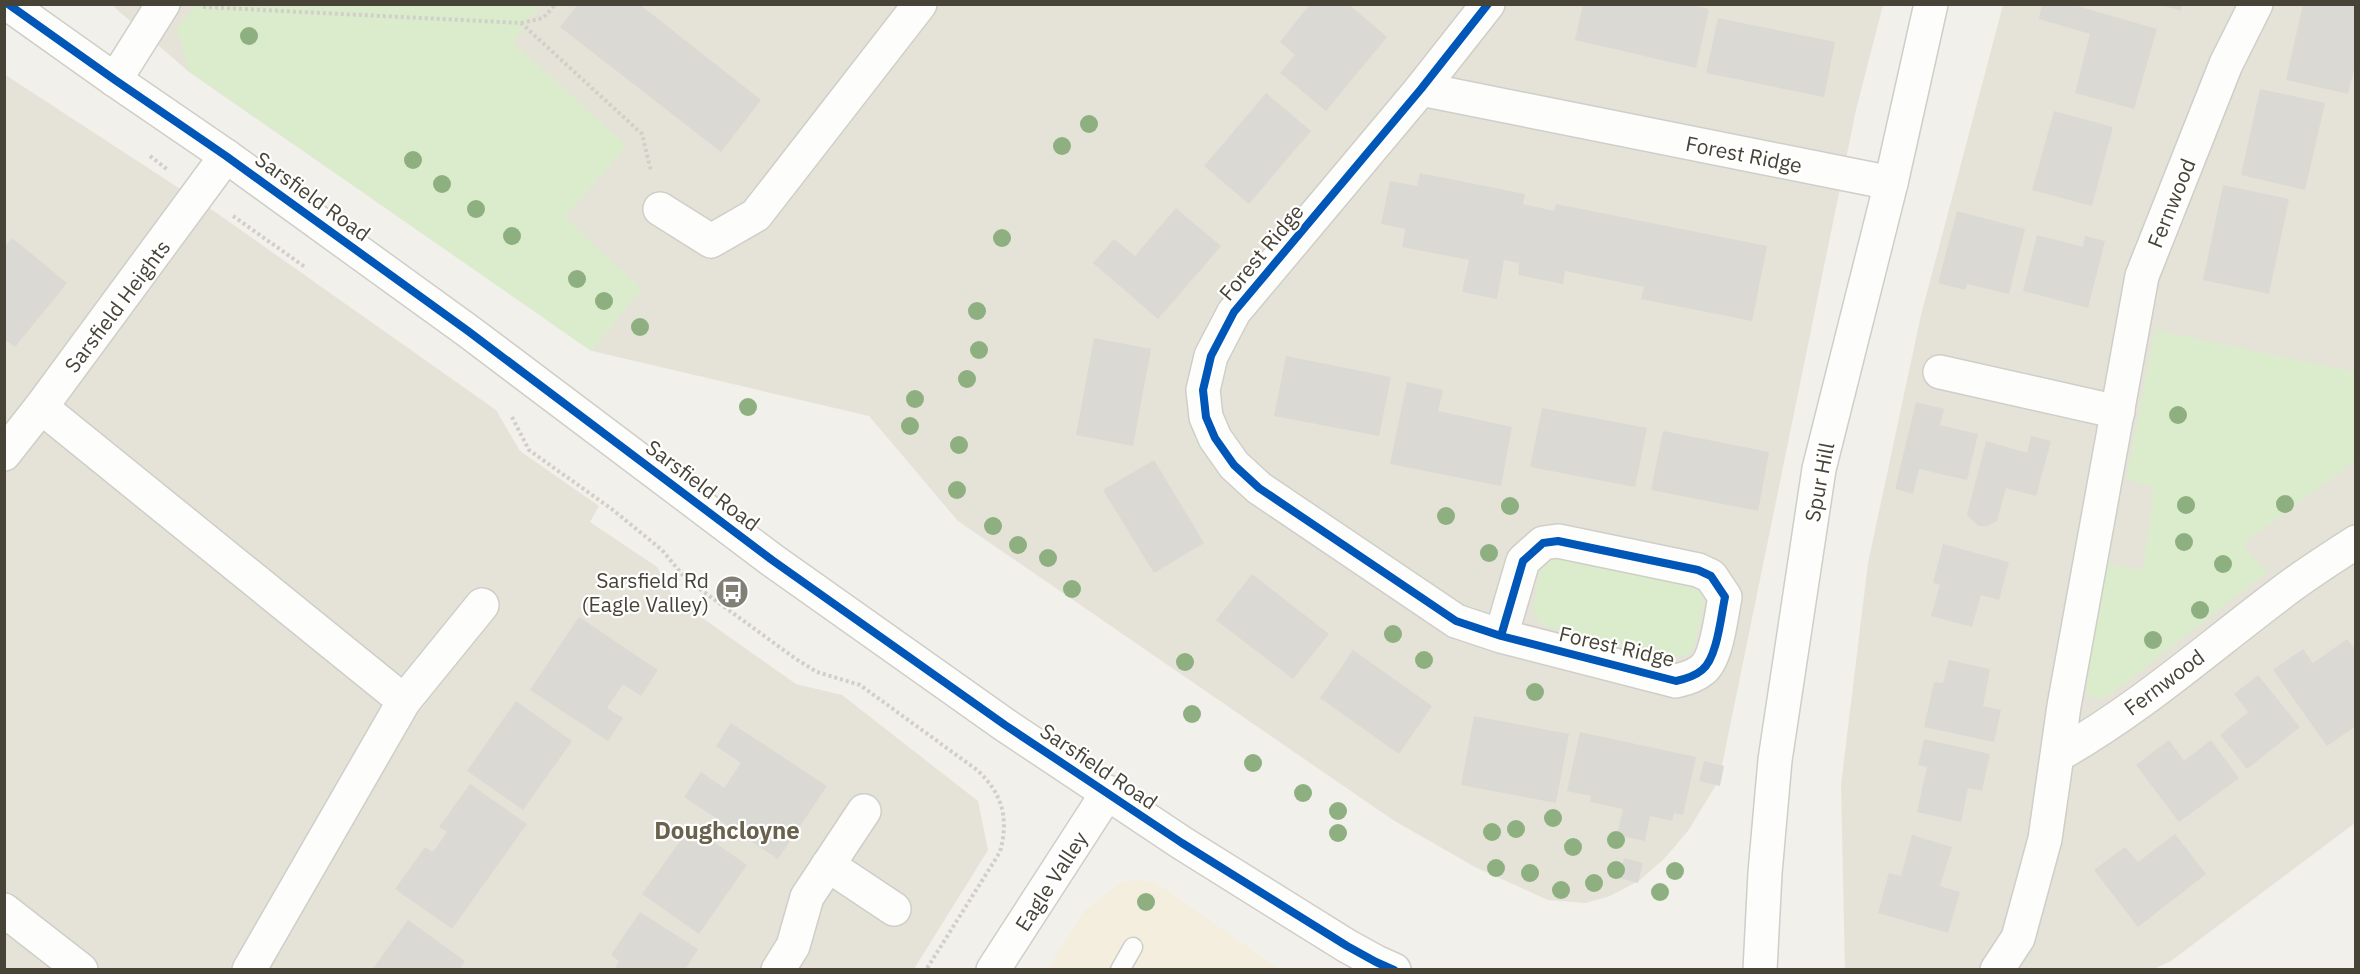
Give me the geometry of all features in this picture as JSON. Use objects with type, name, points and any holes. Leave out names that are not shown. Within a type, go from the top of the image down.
[{"type":"street","name":"Sarsfield Road","points":[[8,4],[226,156],[468,331],[772,560],[1005,725],[1182,843],[1347,946],[1394,969]]},
{"type":"street","points":[[660,209],[711,241],[756,215],[920,4]]},
{"type":"street","name":"Forest Ridge","points":[[1488,4],[1421,89],[1234,312],[1210,356],[1203,390],[1206,417],[1215,438],[1234,465],[1259,488],[1456,621],[1501,636],[1676,681],[1703,670],[1712,657],[1725,597],[1711,576],[1698,570],[1558,540],[1544,543],[1523,561],[1501,636]]},
{"type":"street","name":"Spur Hill","points":[[1760,969],[1765,873],[1775,760],[1819,469],[1891,183],[1931,4]]},
{"type":"street","name":"Fernwood","points":[[1997,969],[2018,938],[2045,839],[2064,706],[2142,276],[2226,64],[2256,4]]},
{"type":"street","points":[[115,80],[163,5]]},
{"type":"street","name":"Forest Ridge","points":[[1421,89],[1891,183]]},
{"type":"street","name":"Sarsfield Heights","points":[[4,454],[201,193],[226,156]]},
{"type":"street","points":[[1940,372],[2118,412]]},
{"type":"street","points":[[41,407],[404,701]]},
{"type":"street","name":"Fernwood","points":[[2058,755],[2152,693],[2282,593],[2355,542]]},
{"type":"street","points":[[249,969],[404,701],[482,605]]},
{"type":"street","name":"Eagle Valley","points":[[993,969],[1108,792]]},
{"type":"street","points":[[778,969],[793,946],[807,897],[864,811]]},
{"type":"street","points":[[828,865],[894,909]]},
{"type":"street","points":[[4,910],[81,969]]},
{"type":"lane","points":[[1120,969],[1133,947]]},
{"type":"path","points":[[163,5],[520,23],[543,18],[556,4]]},
{"type":"path","points":[[520,23],[642,134],[660,209]]},
{"type":"path","points":[[145,153],[306,267]]},
{"type":"path","points":[[506,409],[530,450],[613,510],[662,550],[686,579],[817,672],[860,685],[977,770],[989,782],[1005,815],[1005,833],[1000,852],[926,969]]},
{"type":"shaded area","points":[[115,4],[1883,5],[1856,110],[1719,780],[1688,831],[1664,859],[1640,880],[1610,896],[1586,903],[1548,900],[1475,867],[1393,820],[958,521],[869,416],[592,351],[189,72],[114,7]]},
{"type":"shaded area","points":[[2003,5],[2355,5],[2355,823],[2171,961],[2154,969],[1845,970],[1841,785],[1868,563],[1921,315]]},
{"type":"shaded area","points":[[4,74],[211,209],[496,410],[520,451],[599,506],[590,522],[657,567],[674,598],[796,684],[842,695],[978,801],[988,850],[914,969],[5,969]]},
{"type":"shaded area","points":[[1137,880],[1155,882],[1279,969],[1047,970],[1085,910],[1120,883]]},
{"type":"green space","points":[[197,4],[539,5],[513,43],[627,146],[564,217],[642,289],[591,351],[189,71],[177,28]]},
{"type":"green space","points":[[2155,330],[2355,372],[2355,464],[2354,462],[2245,542],[2245,548],[2267,572],[2108,696],[2096,699],[2090,697],[2086,688],[2107,564],[2143,570],[2154,486],[2126,480]]},
{"type":"green space","points":[[1559,558],[1686,584],[1701,593],[1704,602],[1694,648],[1686,656],[1674,657],[1546,627],[1537,619],[1533,608],[1540,569],[1550,559]]},
{"type":"building","points":[[578,4],[639,4],[761,100],[721,152],[560,27]]},
{"type":"building","points":[[1310,4],[1348,4],[1387,37],[1326,111],[1280,73],[1295,55],[1280,42]]},
{"type":"building","points":[[1583,4],[1688,4],[1709,9],[1696,68],[1575,40]]},
{"type":"building","points":[[2042,4],[2070,4],[2157,29],[2134,109],[2075,93],[2090,34],[2039,19]]},
{"type":"building","points":[[2158,4],[2182,4],[2181,11]]},
{"type":"building","points":[[2303,4],[2356,4],[2356,61],[2348,94],[2286,80]]},
{"type":"building","points":[[1718,18],[1835,42],[1824,97],[1706,73]]},
{"type":"building","points":[[2260,89],[2325,103],[2305,190],[2241,175]]},
{"type":"building","points":[[1266,93],[1311,131],[1249,204],[1204,166]]},
{"type":"building","points":[[2054,111],[2113,127],[2092,206],[2032,190]]},
{"type":"building","points":[[1420,173],[1525,194],[1523,204],[1554,211],[1556,204],[1767,246],[1752,321],[1641,299],[1644,287],[1565,271],[1563,284],[1518,275],[1519,263],[1504,260],[1497,299],[1462,292],[1469,260],[1402,247],[1405,229],[1381,224],[1390,181],[1417,186]]},
{"type":"building","points":[[2223,185],[2289,199],[2269,294],[2203,280]]},
{"type":"building","points":[[1176,208],[1221,246],[1158,319],[1093,263],[1114,239],[1135,256]]},
{"type":"building","points":[[1957,211],[2025,229],[2009,294],[1967,284],[1965,290],[1938,283]]},
{"type":"building","points":[[2037,235],[2083,247],[2085,236],[2105,241],[2088,308],[2023,291]]},
{"type":"building","points":[[12,238],[67,283],[15,347],[4,339],[4,248]]},
{"type":"building","points":[[1094,338],[1151,349],[1133,446],[1076,435]]},
{"type":"building","points":[[1286,356],[1391,377],[1379,436],[1274,416]]},
{"type":"building","points":[[1407,382],[1443,390],[1438,411],[1512,427],[1501,486],[1390,464]]},
{"type":"building","points":[[1916,402],[1944,409],[1940,425],[1978,434],[1967,480],[1919,469],[1913,494],[1895,489]]},
{"type":"building","points":[[1542,408],[1647,428],[1635,487],[1530,467]]},
{"type":"building","points":[[1663,431],[1769,452],[1758,511],[1651,490]]},
{"type":"building","points":[[2031,436],[2051,441],[2036,496],[2006,488],[1997,521],[1987,526],[1979,526],[1967,515],[1986,441],[2027,453]]},
{"type":"building","points":[[1154,460],[1204,543],[1154,573],[1103,490]]},
{"type":"building","points":[[1943,544],[2009,562],[1999,600],[1981,595],[1972,627],[1931,616],[1940,585],[1933,583]]},
{"type":"building","points":[[1252,574],[1329,634],[1293,679],[1216,620]]},
{"type":"building","points":[[579,617],[658,670],[641,696],[623,684],[607,708],[623,718],[608,741],[530,690]]},
{"type":"building","points":[[2347,639],[2356,651],[2356,726],[2327,746],[2273,670],[2303,649],[2313,663]]},
{"type":"building","points":[[1353,650],[1432,706],[1399,754],[1320,698]]},
{"type":"building","points":[[1949,660],[1990,669],[1983,706],[2001,710],[1994,742],[1924,727],[1934,682],[1943,683]]},
{"type":"building","points":[[2258,675],[2300,727],[2247,769],[2220,735],[2248,712],[2234,694]]},
{"type":"building","points":[[516,701],[572,741],[523,810],[467,771]]},
{"type":"building","points":[[1474,716],[1569,734],[1556,803],[1461,785]]},
{"type":"building","points":[[731,723],[827,786],[778,859],[684,797],[701,772],[724,788],[741,763],[716,746]]},
{"type":"building","points":[[1580,732],[1696,757],[1683,815],[1674,813],[1672,821],[1650,816],[1645,841],[1617,835],[1623,809],[1590,802],[1591,796],[1567,791]]},
{"type":"building","points":[[1924,739],[1990,754],[1982,791],[1968,788],[1961,822],[1917,812],[1927,767],[1918,765]]},
{"type":"building","points":[[2169,740],[2184,761],[2211,740],[2239,778],[2179,822],[2136,765]]},
{"type":"building","points":[[1704,761],[1724,766],[1720,786],[1699,781]]},
{"type":"building","points":[[470,784],[527,824],[452,929],[395,889],[425,847],[433,852],[447,832],[439,827]]},
{"type":"building","points":[[691,826],[747,865],[699,934],[642,894]]},
{"type":"building","points":[[2175,834],[2206,874],[2138,927],[2094,870],[2125,847],[2138,862]]},
{"type":"building","points":[[1912,835],[1952,847],[1940,886],[1960,892],[1948,933],[1878,913],[1889,873],[1901,876]]},
{"type":"building","points":[[1624,858],[1643,863],[1638,883],[1619,878]]},
{"type":"building","points":[[640,912],[698,949],[685,970],[614,970],[619,961],[611,955]]},
{"type":"building","points":[[408,920],[465,961],[459,970],[372,970]]},
{"type":"cycle path","points":[[8,4],[226,156],[468,331],[772,560],[1005,725],[1182,843],[1347,946],[1394,970]]},
{"type":"cycle path","points":[[1488,4],[1421,89],[1234,312],[1211,356],[1203,390],[1206,417],[1215,438],[1234,465],[1259,488],[1456,621],[1501,636],[1676,681],[1696,674],[1707,664],[1718,636],[1725,597],[1711,576],[1698,570],[1558,541],[1543,543],[1523,561],[1501,636]]},
{"type":"place","name":"Sarsfield Rd (Eagle Valley)","points":[[732,592]]},
{"type":"district","name":"Doughcloyne","points":[[727,830]]}]
